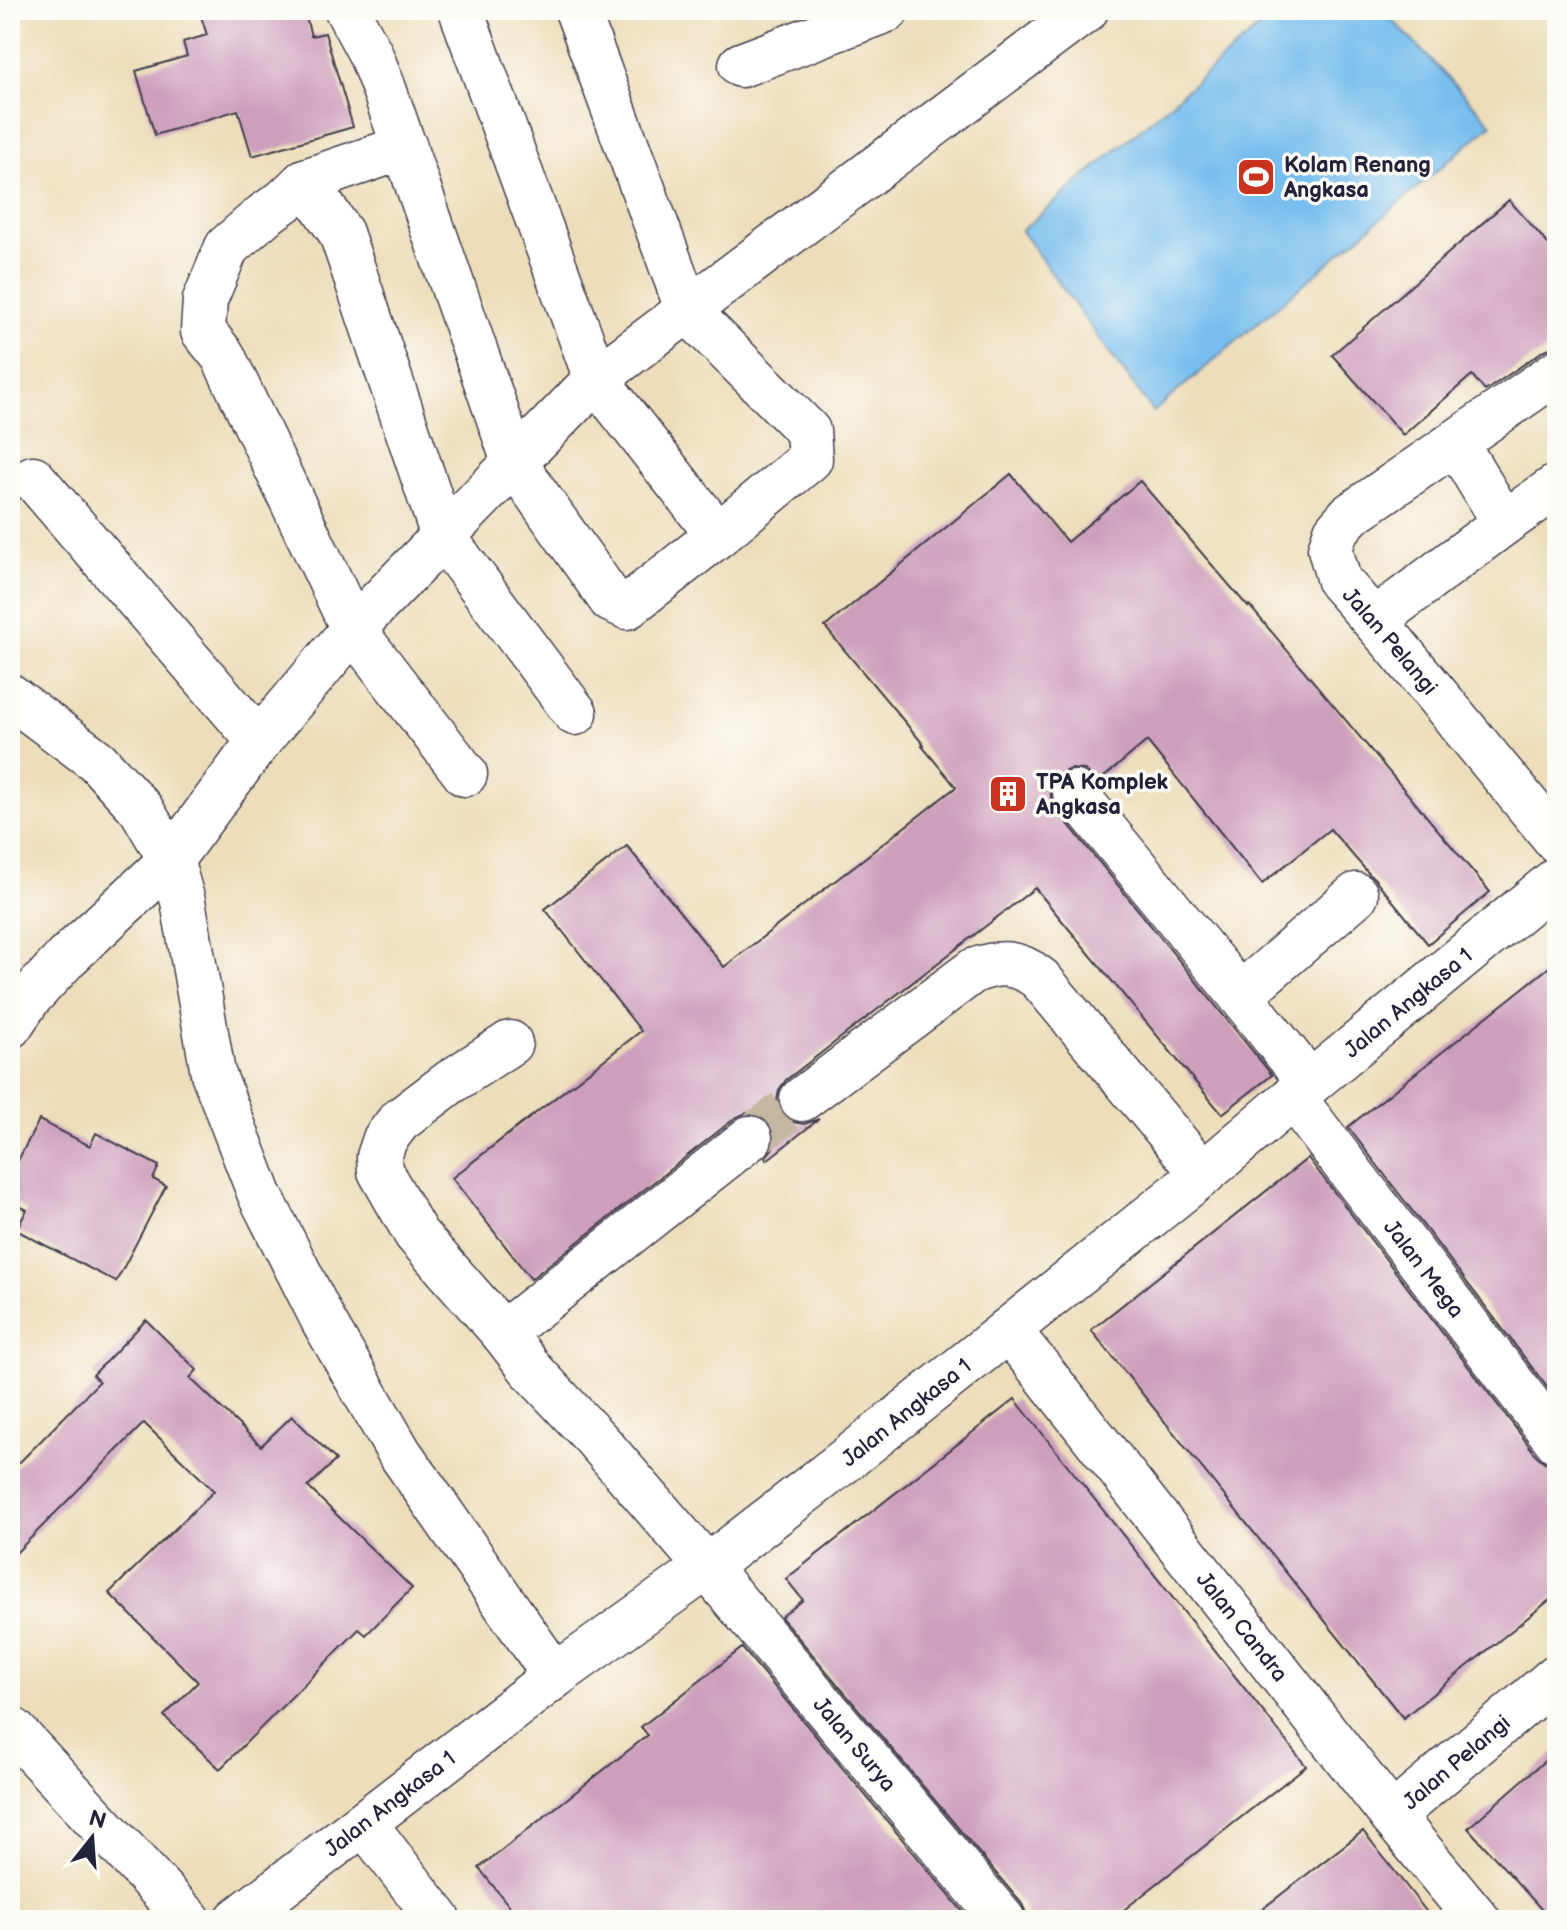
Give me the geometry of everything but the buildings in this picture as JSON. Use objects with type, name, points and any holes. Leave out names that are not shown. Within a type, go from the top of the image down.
[{"type":"street","points":[[347,10],[370,53],[405,147],[514,462],[611,600],[627,607],[810,459],[808,431],[688,311],[577,10]]},
{"type":"street","points":[[461,10],[596,379],[718,535]]},
{"type":"street","points":[[741,65],[887,10]]},
{"type":"street","points":[[10,1026],[29,998],[67,957],[171,860],[259,741],[353,629],[596,379],[1086,10]]},
{"type":"street","points":[[405,147],[305,181],[227,247],[205,300],[203,331],[223,356],[353,629],[465,774]]},
{"type":"street","points":[[305,181],[341,233],[443,536],[575,713]]},
{"type":"street","name":"Jalan Pelangi","points":[[1557,372],[1350,515],[1336,531],[1330,549],[1339,581],[1375,620],[1557,841]]},
{"type":"street","points":[[1456,443],[1504,523]]},
{"type":"street","points":[[33,478],[259,741]]},
{"type":"street","points":[[1375,620],[1557,486]]},
{"type":"street","points":[[10,696],[97,761],[141,809],[171,860],[183,901],[213,1073],[260,1195],[324,1322],[399,1452],[555,1676]]},
{"type":"street","name":"Jalan Mega","points":[[1075,793],[1240,995],[1301,1090],[1557,1441]]},
{"type":"street","name":"Jalan Angkasa 1","points":[[237,1920],[555,1676],[707,1567],[852,1455],[1203,1174],[1557,879]]},
{"type":"street","points":[[1240,995],[1356,895]]},
{"type":"street","points":[[802,1099],[973,971],[992,964],[1011,964],[1028,970],[1040,979],[1203,1174]]},
{"type":"street","name":"Jalan Surya","points":[[510,1043],[399,1121],[385,1139],[379,1157],[380,1171],[416,1234],[534,1373],[597,1440],[707,1567],[1003,1920]]},
{"type":"street","points":[[503,1333],[750,1138]]},
{"type":"street","name":"Jalan Candra","points":[[1008,1330],[1392,1816],[1478,1920]]},
{"type":"street","name":"Jalan Pelangi","points":[[1392,1816],[1557,1676]]},
{"type":"street","points":[[10,1732],[14,1731],[189,1920]]},
{"type":"street","points":[[364,1823],[439,1920]]},
{"type":"water","name":"Kolam Renang Angkasa","points":[[1280,10],[1383,10],[1492,124],[1153,412],[1021,231]]},
{"type":"tunnel","points":[[750,1138],[802,1099]]},
{"type":"place","name":"Kolam Renang Angkasa","points":[[1256,177]]},
{"type":"place","name":"TPA Komplek Angkasa","points":[[1008,794]]}]
